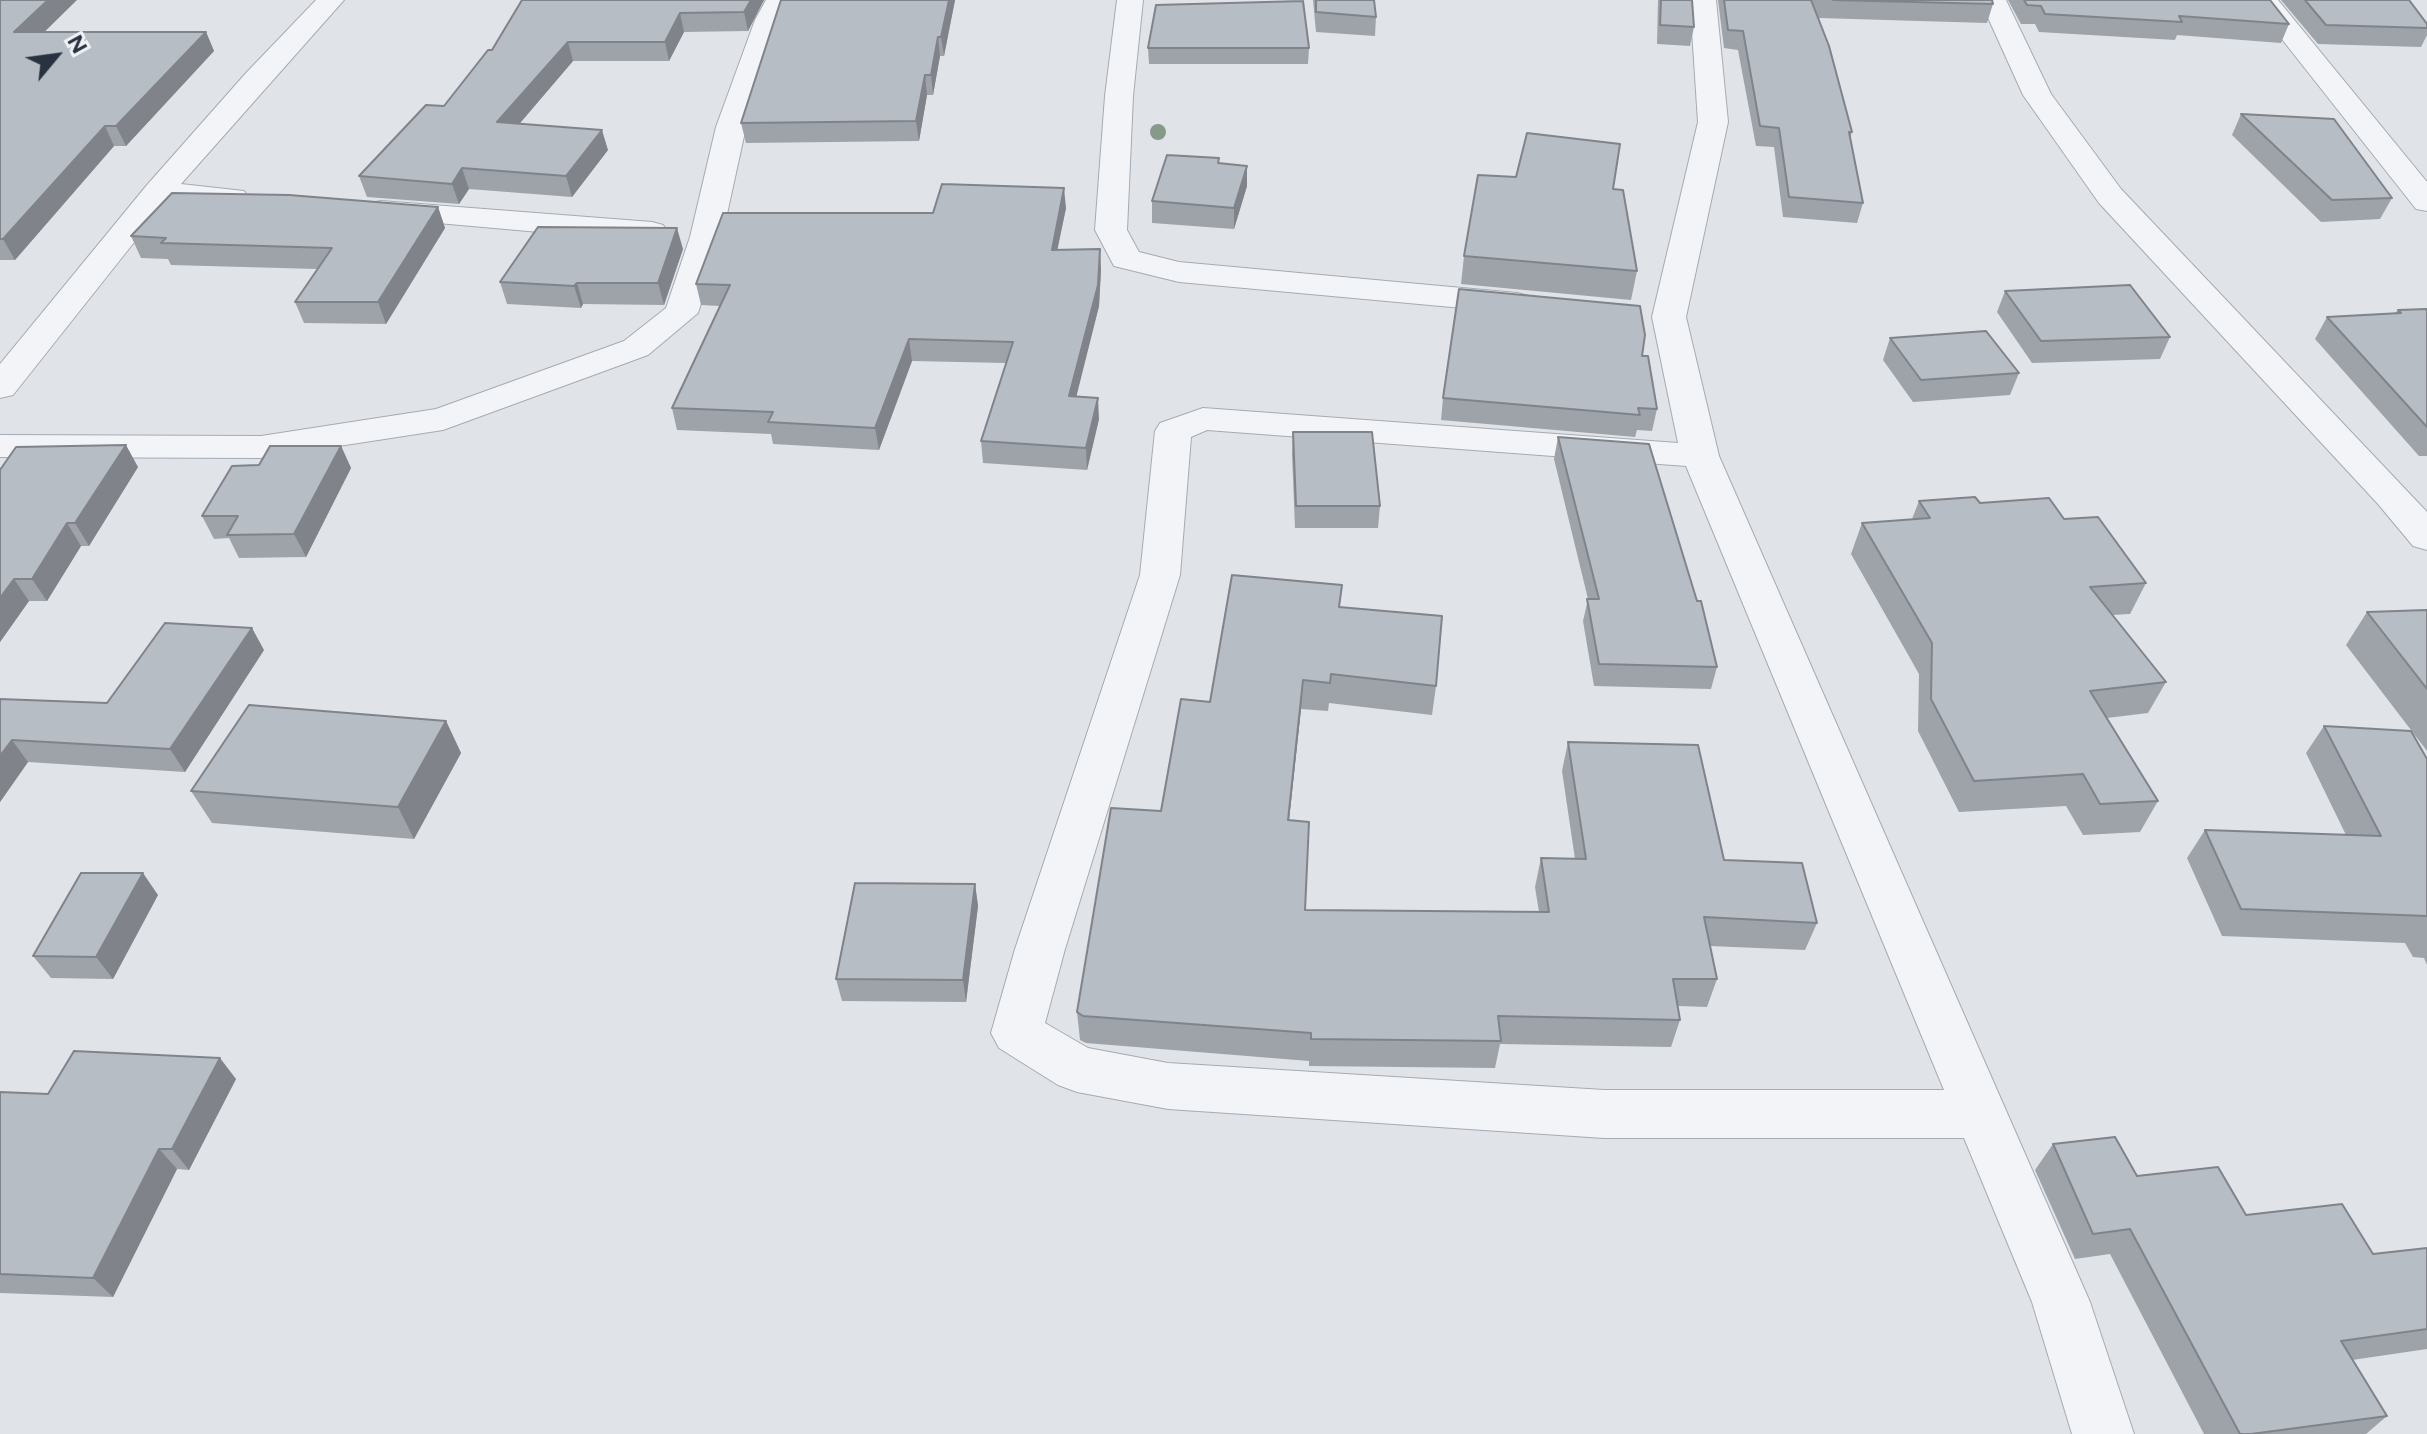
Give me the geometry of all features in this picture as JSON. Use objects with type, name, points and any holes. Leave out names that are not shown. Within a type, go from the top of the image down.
[{"type":"street","points":[[0,387],[158,192],[256,79],[331,0]]},
{"type":"street","points":[[0,446],[261,447],[443,419],[636,348],[681,313],[706,237],[731,127],[768,20],[779,0]]},
{"type":"street","points":[[1130,0],[1119,96],[1111,230],[1126,259],[1179,272],[1543,305]]},
{"type":"street","points":[[1703,0],[1713,122],[1653,316],[1700,456],[2061,1302],[2103,1434]]},
{"type":"street","points":[[1993,0],[2037,95],[2110,196],[2409,492],[2427,537]]},
{"type":"street","points":[[2264,0],[2427,202]]},
{"type":"street","points":[[158,192],[268,201]]},
{"type":"street","points":[[346,208],[706,237]]},
{"type":"street","points":[[1700,456],[1203,419],[1173,431],[1160,575],[1040,949],[1017,1033],[1077,1069],[1168,1086],[1604,1114],[1980,1114]]},
{"type":"building","points":[[0,0],[48,0],[14,32],[206,32],[116,126],[105,126],[3,239],[0,239]]},
{"type":"building","points":[[522,0],[751,0],[744,12],[680,13],[665,42],[568,42],[497,122],[602,130],[566,176],[462,168],[452,184],[359,176],[426,105],[444,106],[488,50],[492,50]]},
{"type":"building","points":[[781,0],[949,0],[931,75],[925,75],[916,121],[741,123]]},
{"type":"building","points":[[1316,0],[1374,0],[1376,17],[1316,12]]},
{"type":"building","points":[[1661,0],[1692,0],[1694,27],[1660,25]]},
{"type":"building","points":[[1724,0],[1811,0],[1829,46],[1852,132],[1849,132],[1863,203],[1789,197],[1779,128],[1760,126],[1743,31],[1728,30]]},
{"type":"building","points":[[1833,0],[1992,0],[1993,4]]},
{"type":"building","points":[[2024,0],[2270,0],[2289,24],[2179,16],[2182,22],[2045,14],[2041,6],[2027,5]]},
{"type":"building","points":[[2305,0],[2409,0],[2427,28],[2326,25]]},
{"type":"building","points":[[1303,1],[1309,48],[1148,48],[1156,5]]},
{"type":"building","points":[[2241,114],[2334,119],[2392,198],[2332,200]]},
{"type":"building","points":[[1527,133],[1620,144],[1613,189],[1623,190],[1637,271],[1464,256],[1478,175],[1516,177]]},
{"type":"building","points":[[1167,155],[1219,158],[1218,163],[1247,166],[1234,208],[1152,201]]},
{"type":"building","points":[[942,184],[1064,188],[1052,250],[1100,249],[1098,285],[1069,396],[1098,398],[1086,448],[981,441],[1013,342],[909,339],[875,428],[768,422],[773,412],[672,408],[730,285],[696,284],[723,213],[933,213]]},
{"type":"building","points":[[172,193],[289,195],[438,207],[378,302],[295,302],[332,248],[161,243],[166,238],[131,236]]},
{"type":"building","points":[[538,227],[677,228],[658,283],[577,283],[574,286],[500,282]]},
{"type":"building","points":[[2130,285],[2170,337],[2041,341],[2005,291]]},
{"type":"building","points":[[1459,289],[1640,306],[1645,335],[1642,356],[1648,356],[1657,409],[1638,408],[1640,415],[1443,398]]},
{"type":"building","points":[[2427,309],[2427,427],[2327,317]]},
{"type":"building","points":[[1986,331],[2019,373],[1921,380],[1890,338]]},
{"type":"building","points":[[1293,432],[1372,432],[1380,506],[1296,506]]},
{"type":"building","points":[[1558,437],[1649,444],[1697,601],[1701,601],[1717,667],[1599,664],[1587,599],[1599,599]]},
{"type":"building","points":[[126,445],[75,523],[67,523],[32,579],[14,579],[0,598],[0,470],[16,447]]},
{"type":"building","points":[[270,446],[341,446],[294,534],[227,535],[238,516],[202,516],[232,466],[259,465]]},
{"type":"building","points":[[1975,497],[1980,503],[2049,498],[2064,519],[2098,517],[2146,583],[2090,587],[2166,682],[2090,691],[2158,801],[2100,804],[2083,774],[1974,781],[1931,699],[1932,643],[1862,523],[1930,518],[1919,501]]},
{"type":"building","points":[[1232,575],[1342,585],[1339,607],[1442,616],[1436,686],[1331,674],[1330,683],[1303,680],[1288,820],[1309,822],[1305,910],[1549,912],[1541,858],[1586,859],[1568,742],[1698,745],[1724,860],[1802,863],[1817,923],[1704,917],[1717,979],[1673,979],[1680,1020],[1498,1016],[1501,1041],[1311,1039],[1311,1033],[1083,1016],[1077,1012],[1111,808],[1161,811],[1181,699],[1210,702]]},
{"type":"building","points":[[2427,610],[2427,689],[2367,612]]},
{"type":"building","points":[[165,623],[252,628],[170,749],[12,740],[0,756],[0,699],[107,703]]},
{"type":"building","points":[[249,705],[446,721],[398,807],[191,791]]},
{"type":"building","points":[[2324,726],[2411,731],[2427,759],[2427,916],[2241,909],[2205,830],[2381,836]]},
{"type":"building","points":[[81,873],[143,873],[96,957],[33,956]]},
{"type":"building","points":[[855,883],[975,884],[963,980],[836,979]]},
{"type":"building","points":[[74,1051],[220,1058],[172,1149],[159,1149],[93,1278],[0,1274],[0,1092],[48,1094]]},
{"type":"building","points":[[2115,1137],[2137,1176],[2218,1167],[2246,1215],[2342,1204],[2373,1254],[2427,1248],[2427,1329],[2341,1341],[2387,1416],[2240,1434],[2130,1229],[2093,1234],[2053,1144]]}]
